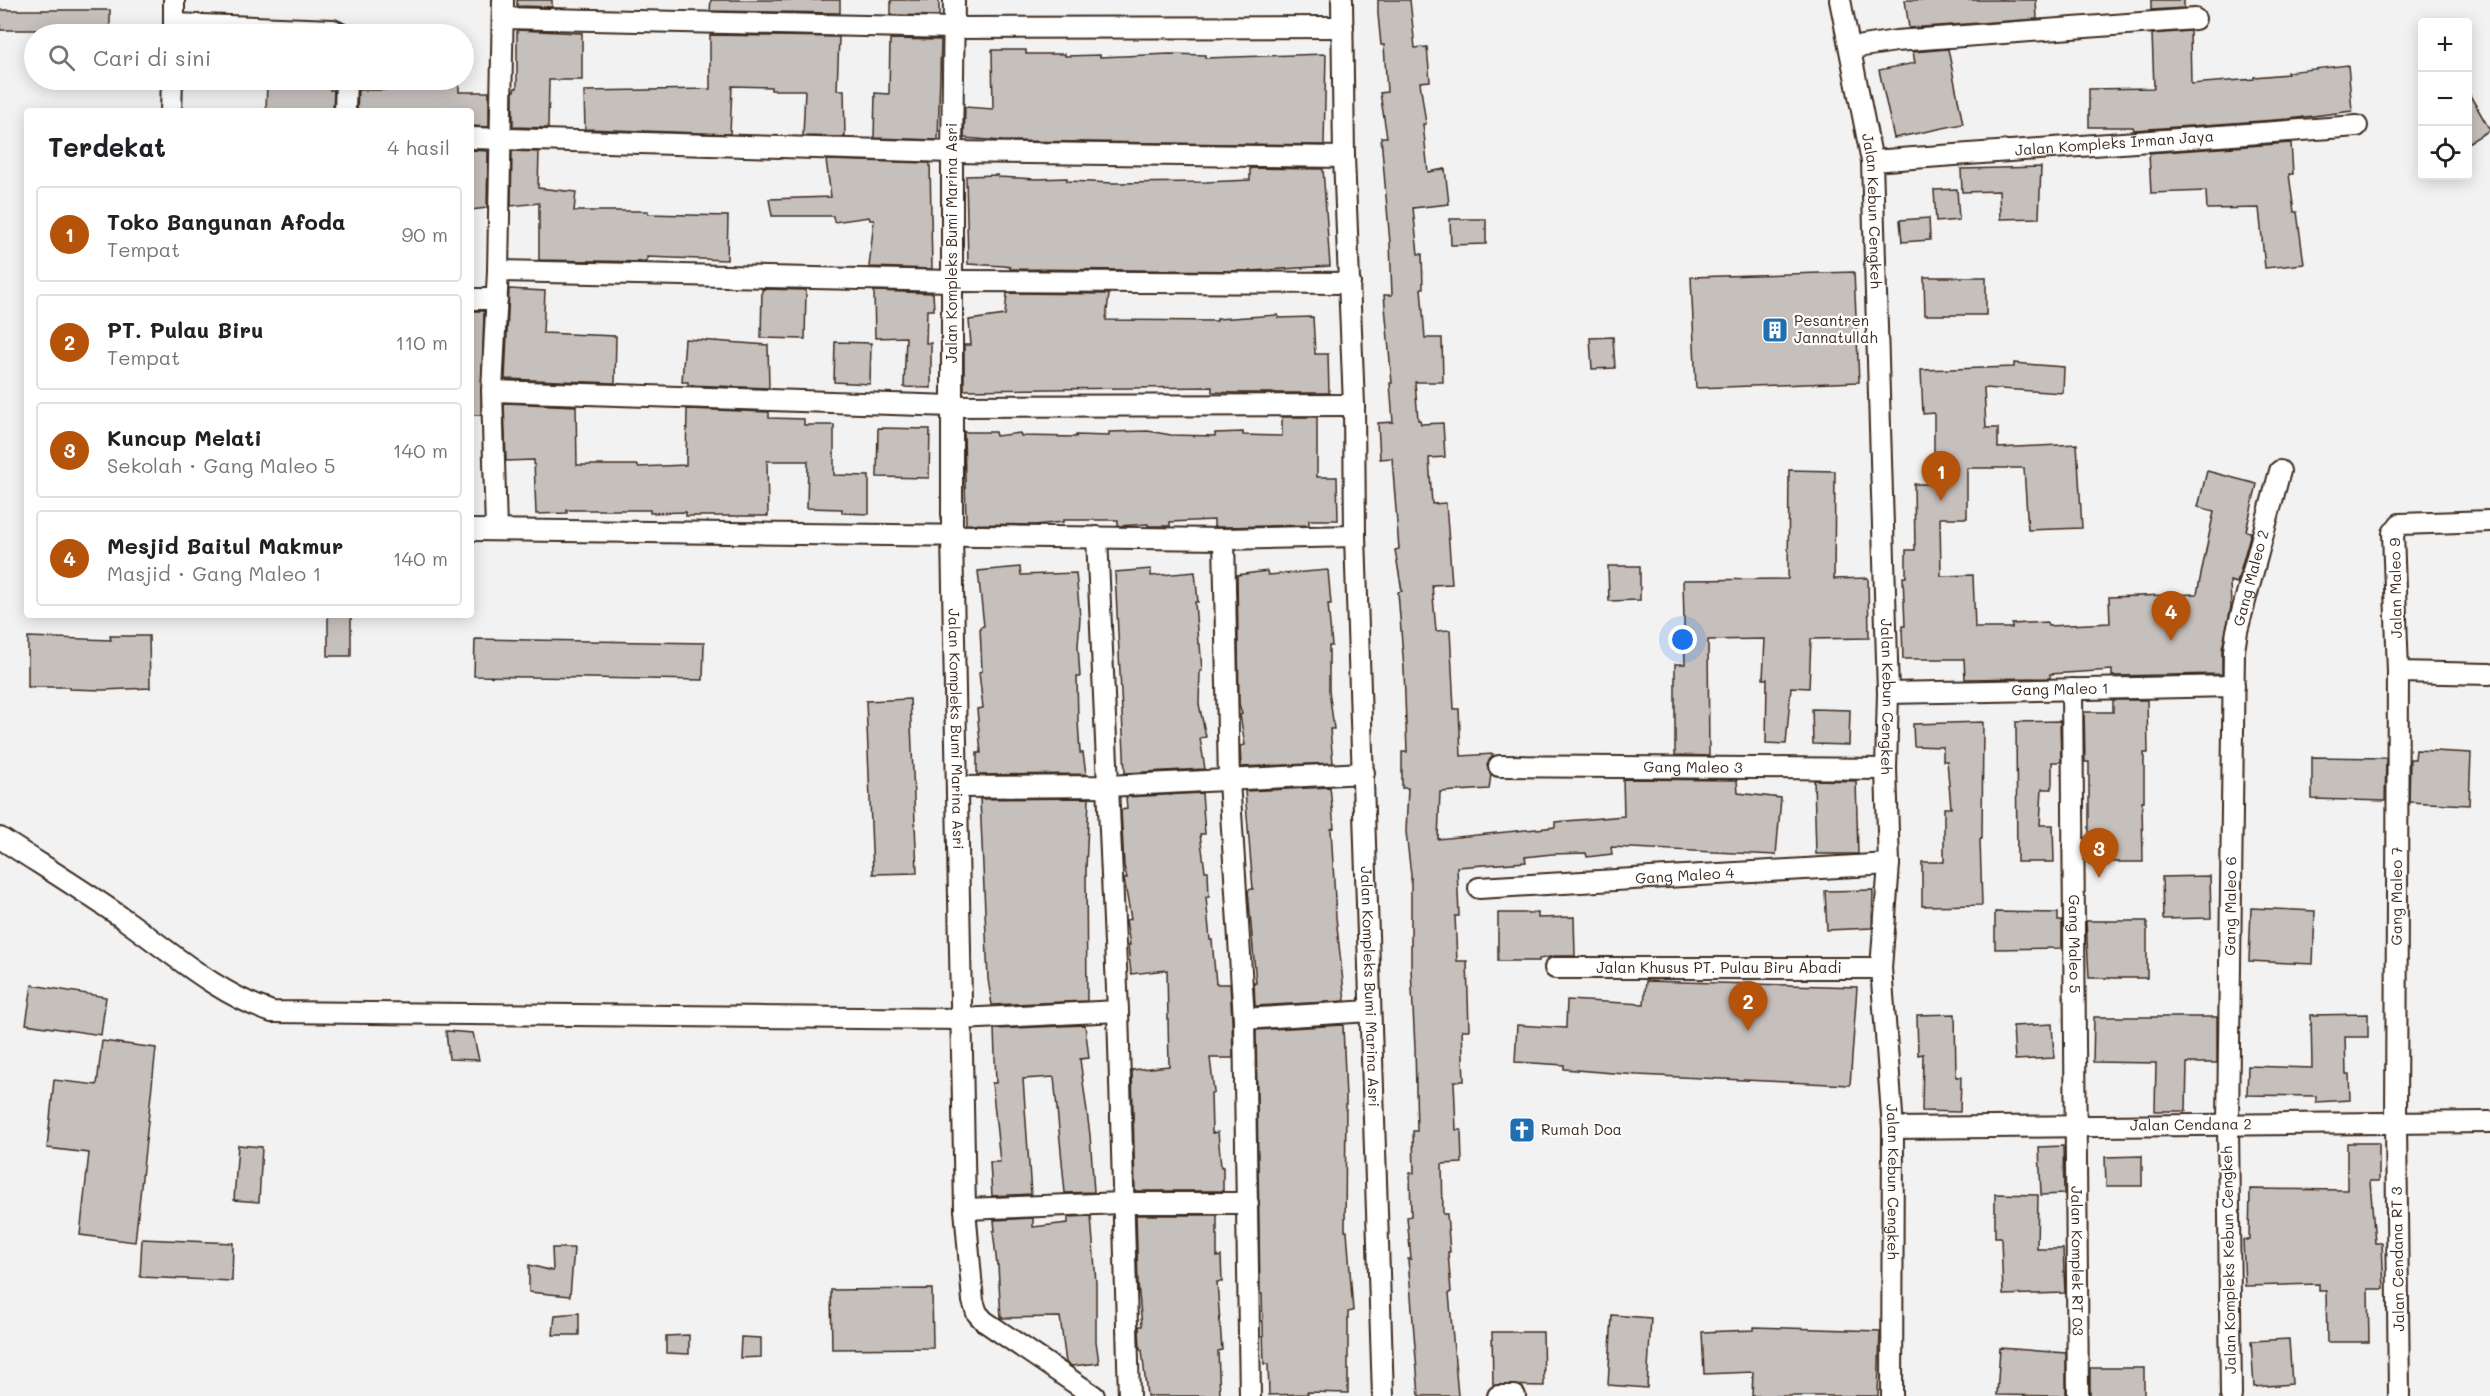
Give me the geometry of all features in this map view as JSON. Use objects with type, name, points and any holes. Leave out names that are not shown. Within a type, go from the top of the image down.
[{"type":"street","points":[[174,0],[174,24]]},
{"type":"street","name":"Jalan Kompleks Bumi Marina Asri","points":[[954,0],[952,535],[965,1209],[973,1301],[984,1321],[1094,1396]]},
{"type":"street","name":"Jalan Kompleks Bumi Marina Asri","points":[[1342,0],[1344,157],[1354,405],[1355,536],[1383,1396]]},
{"type":"street","name":"Jalan Kebun Cengkeh","points":[[1840,0],[1872,161],[1888,693],[1886,770],[1889,864],[1881,968],[1893,1128],[1892,1396]]},
{"type":"street","points":[[496,530],[492,391],[498,271],[503,9],[953,28],[1343,27]]},
{"type":"street","points":[[1850,48],[1896,40],[2195,19]]},
{"type":"street","points":[[171,108],[172,90]]},
{"type":"street","points":[[345,108],[346,90]]},
{"type":"street","name":"Jalan Kompleks Irman Jaya","points":[[1872,161],[2356,126]]},
{"type":"street","points":[[474,138],[952,152],[1344,157]]},
{"type":"street","points":[[498,271],[953,281],[1350,283]]},
{"type":"street","points":[[474,299],[497,299]]},
{"type":"street","points":[[492,391],[952,406],[1354,405]]},
{"type":"street","name":"Gang Maleo 2","points":[[2234,686],[2235,640],[2280,471]]},
{"type":"street","name":"Jalan Maleo 9","points":[[2398,672],[2393,533],[2400,524],[2490,521]]},
{"type":"street","points":[[474,530],[1224,539],[1355,536]]},
{"type":"street","points":[[1097,537],[1118,1011],[1129,1396]]},
{"type":"street","points":[[1224,539],[1228,781],[1244,1018],[1250,1396]]},
{"type":"street","points":[[2398,672],[2490,674]]},
{"type":"street","name":"Gang Maleo 7","points":[[2396,1122],[2398,672]]},
{"type":"street","name":"Gang Maleo 1","points":[[1888,693],[2234,686]]},
{"type":"street","name":"Gang Maleo 6","points":[[2228,1124],[2234,686]]},
{"type":"street","name":"Gang Maleo 5","points":[[2072,689],[2074,1126]]},
{"type":"street","name":"Gang Maleo 3","points":[[1499,766],[1886,770]]},
{"type":"street","points":[[957,787],[1108,786],[1364,773]]},
{"type":"street","points":[[0,838],[119,916],[229,993],[250,1005],[272,1012],[961,1019],[1118,1011]]},
{"type":"street","name":"Gang Maleo 4","points":[[1479,888],[1889,864]]},
{"type":"street","name":"Jalan Khusus PT. Pulau Biru Abadi","points":[[1556,968],[1881,968]]},
{"type":"street","points":[[1244,1018],[1370,1011]]},
{"type":"street","name":"Jalan Cendana RT 3","points":[[2396,1122],[2399,1396]]},
{"type":"street","name":"Jalan Cendana 2","points":[[1893,1128],[2490,1122]]},
{"type":"street","name":"Jalan Kompleks Kebun Cengkeh","points":[[2228,1124],[2231,1396]]},
{"type":"street","name":"Jalan Komplek RT 03","points":[[2074,1126],[2078,1396]]},
{"type":"street","points":[[965,1209],[1122,1203],[1248,1203]]},
{"type":"street","points":[[1498,1396],[1515,1396]]},
{"type":"building","points":[[517,0],[552,0],[552,7],[517,6]]},
{"type":"building","points":[[711,0],[840,0],[840,13],[710,11]]},
{"type":"building","points":[[891,0],[939,0],[939,16],[891,15]]},
{"type":"building","points":[[1378,0],[1410,0],[1415,48],[1427,47],[1430,81],[1420,82],[1426,124],[1423,124],[1428,172],[1445,169],[1449,204],[1413,208],[1418,254],[1422,254],[1423,288],[1421,288],[1425,338],[1442,338],[1443,382],[1415,382],[1418,420],[1421,424],[1443,423],[1445,457],[1429,458],[1432,504],[1446,503],[1452,584],[1432,585],[1436,631],[1450,630],[1454,709],[1459,709],[1461,756],[1493,754],[1487,765],[1491,774],[1489,789],[1440,792],[1438,839],[1555,827],[1555,822],[1624,816],[1623,779],[1737,780],[1738,793],[1781,798],[1776,855],[1611,847],[1612,854],[1587,857],[1586,853],[1552,854],[1525,857],[1526,862],[1457,867],[1459,916],[1455,916],[1457,961],[1467,961],[1469,1030],[1462,1030],[1464,1081],[1454,1081],[1456,1130],[1461,1130],[1462,1163],[1442,1164],[1443,1214],[1447,1214],[1450,1252],[1448,1252],[1451,1292],[1449,1293],[1458,1396],[1419,1396],[1408,1259],[1411,1259],[1407,1217],[1411,1216],[1410,1173],[1414,1173],[1413,1131],[1417,1131],[1411,969],[1411,875],[1406,832],[1408,788],[1402,788],[1402,752],[1407,752],[1398,592],[1402,591],[1395,550],[1399,549],[1392,458],[1380,459],[1378,423],[1393,422],[1384,295],[1392,295],[1381,137],[1387,137],[1380,93],[1387,92]]},
{"type":"building","points":[[1905,0],[2036,0],[2037,19],[1909,28]]},
{"type":"building","points":[[2151,0],[2184,0],[2184,8],[2151,10]]},
{"type":"building","points":[[0,10],[110,10],[110,24],[24,24],[24,30],[0,30]]},
{"type":"building","points":[[517,30],[582,33],[582,80],[549,80],[548,128],[513,127],[513,93],[517,88]]},
{"type":"building","points":[[2190,31],[2191,84],[2254,79],[2254,77],[2288,74],[2287,72],[2348,65],[2352,111],[2289,119],[2134,130],[2133,127],[2089,127],[2089,89],[2154,88],[2152,34]]},
{"type":"building","points":[[710,35],[839,37],[837,90],[844,90],[845,137],[803,136],[805,90],[771,90],[771,87],[732,86],[730,134],[585,129],[584,91],[710,89]]},
{"type":"building","points":[[890,39],[941,40],[938,140],[874,138],[875,93],[889,94]]},
{"type":"building","points":[[1948,49],[1963,124],[1894,138],[1879,70],[1915,63],[1913,52]]},
{"type":"building","points":[[992,50],[1026,50],[1026,54],[1100,55],[1100,57],[1170,54],[1205,55],[1205,58],[1326,54],[1324,145],[1002,141],[964,138],[965,107],[993,109]]},
{"type":"building","points":[[267,90],[334,90],[333,108],[266,108]]},
{"type":"building","points":[[358,90],[489,92],[489,127],[474,126],[474,108],[357,108]]},
{"type":"building","points":[[2472,99],[2490,130],[2472,141]]},
{"type":"building","points":[[2291,143],[2293,174],[2289,174],[2304,264],[2265,268],[2259,208],[2207,209],[2206,191],[2151,193],[2149,153]]},
{"type":"building","points":[[474,150],[488,151],[487,208],[474,210]]},
{"type":"building","points":[[512,151],[539,152],[538,188],[576,192],[574,211],[648,211],[648,214],[728,216],[727,260],[647,257],[647,262],[539,260],[539,203],[511,206]]},
{"type":"building","points":[[826,160],[930,163],[932,269],[869,267],[874,220],[870,220],[869,217],[834,222],[833,216],[772,216],[769,199],[831,197]]},
{"type":"building","points":[[2041,167],[2039,218],[2000,219],[1999,191],[1962,192],[1961,169]]},
{"type":"building","points":[[1250,168],[1323,169],[1330,266],[1251,271],[1010,269],[1004,266],[968,264],[966,176],[1067,178],[1067,181],[1114,183],[1206,182],[1250,180]]},
{"type":"building","points":[[1957,189],[1959,220],[1936,222],[1934,190]]},
{"type":"building","points":[[1929,218],[1930,240],[1902,242],[1900,220]]},
{"type":"building","points":[[1450,219],[1486,219],[1486,244],[1451,245]]},
{"type":"building","name":"Pesantren Jannatullah","points":[[1854,272],[1859,382],[1696,388],[1691,277]]},
{"type":"building","points":[[1924,277],[1986,277],[1986,315],[1925,315]]},
{"type":"building","points":[[509,289],[545,291],[543,333],[616,336],[615,383],[505,379]]},
{"type":"building","points":[[762,289],[806,290],[805,339],[761,338]]},
{"type":"building","points":[[874,291],[933,293],[934,310],[927,310],[926,343],[931,343],[931,388],[904,387],[906,337],[875,338]]},
{"type":"building","points":[[1007,293],[1109,294],[1106,320],[1217,321],[1217,319],[1278,315],[1278,318],[1313,317],[1315,354],[1328,354],[1329,393],[1212,392],[1212,387],[964,390],[964,345],[971,345],[969,320],[1005,315]]},
{"type":"building","points":[[474,311],[484,311],[481,415],[474,415]]},
{"type":"building","points":[[1613,337],[1615,368],[1592,369],[1590,338]]},
{"type":"building","points":[[685,339],[768,345],[769,388],[688,385],[688,382],[682,382]]},
{"type":"building","points":[[835,342],[871,343],[870,384],[834,382]]},
{"type":"building","points":[[2014,363],[2064,367],[2063,393],[1984,388],[1986,428],[1998,428],[1998,448],[2077,444],[2082,528],[2028,530],[2024,468],[1967,468],[1967,518],[1940,518],[1941,576],[1973,575],[1975,628],[2012,628],[2012,624],[2047,622],[2048,626],[2110,623],[2109,597],[2197,594],[2214,511],[2198,507],[2207,471],[2257,484],[2246,531],[2251,532],[2237,583],[2230,581],[2231,607],[2222,649],[2222,674],[2112,676],[2112,670],[2050,674],[2050,678],[1965,679],[1964,659],[1903,659],[1902,626],[1905,626],[1903,577],[1906,577],[1906,550],[1915,550],[1914,484],[1934,484],[1934,413],[1923,414],[1921,370],[2014,367]]},
{"type":"building","points":[[504,403],[576,406],[577,465],[638,465],[638,467],[686,465],[687,409],[769,412],[769,418],[804,419],[804,425],[834,425],[834,475],[869,476],[869,514],[842,513],[842,509],[807,508],[808,461],[767,461],[768,516],[686,516],[686,512],[650,513],[650,510],[567,510],[567,513],[536,514],[534,460],[506,461]]},
{"type":"building","points":[[1282,417],[1317,417],[1317,477],[1337,477],[1338,520],[1309,520],[1309,525],[1224,527],[1214,527],[1214,520],[1170,522],[1170,526],[1148,526],[1148,524],[1118,526],[1118,520],[1063,520],[1063,522],[1035,525],[966,524],[964,432],[995,432],[996,436],[1020,433],[1021,436],[1109,436],[1109,432],[1148,431],[1171,435],[1215,436],[1215,433],[1243,432],[1243,435],[1282,436]]},
{"type":"building","points":[[878,428],[930,429],[929,478],[877,477]]},
{"type":"building","points":[[1789,470],[1835,471],[1834,579],[1868,578],[1869,638],[1811,639],[1809,688],[1791,687],[1786,744],[1766,743],[1767,679],[1763,679],[1765,639],[1708,640],[1709,756],[1675,755],[1675,664],[1685,664],[1683,580],[1788,579]]},
{"type":"building","points":[[1608,566],[1640,566],[1640,600],[1609,601]]},
{"type":"building","points":[[1020,567],[1021,575],[1076,573],[1080,617],[1078,646],[1080,677],[1077,677],[1078,721],[1080,753],[1083,753],[1086,774],[977,775],[977,753],[981,753],[977,709],[983,708],[979,672],[982,671],[980,627],[984,626],[978,571]]},
{"type":"building","points":[[1151,569],[1151,576],[1195,572],[1198,602],[1195,602],[1202,671],[1200,671],[1199,704],[1206,737],[1200,738],[1205,769],[1125,773],[1115,572]]},
{"type":"building","points":[[1328,570],[1332,646],[1329,646],[1329,690],[1334,729],[1330,729],[1333,763],[1241,767],[1240,746],[1245,745],[1239,704],[1237,575],[1267,571],[1268,575]]},
{"type":"building","points":[[328,618],[351,618],[351,656],[328,656]]},
{"type":"building","points":[[110,636],[149,636],[150,688],[103,690],[28,687],[28,637],[111,640]]},
{"type":"building","points":[[475,639],[704,643],[703,680],[474,676]]},
{"type":"building","points":[[910,699],[917,873],[873,874],[866,701]]},
{"type":"building","points":[[2113,700],[2147,700],[2148,753],[2144,753],[2144,801],[2142,801],[2143,862],[2089,862],[2089,762],[2085,762],[2084,712],[2113,712]]},
{"type":"building","points":[[1812,709],[1850,710],[1849,745],[1813,744]]},
{"type":"building","points":[[2060,721],[2061,762],[2052,762],[2052,789],[2042,789],[2040,825],[2053,825],[2054,862],[2017,862],[2016,722]]},
{"type":"building","points":[[1983,722],[1982,839],[1980,839],[1982,905],[1922,906],[1922,862],[1944,862],[1944,808],[1951,808],[1947,761],[1943,761],[1943,747],[1914,746],[1913,724]]},
{"type":"building","points":[[2416,750],[2471,753],[2469,805],[2409,802],[2410,759],[2415,759]]},
{"type":"building","points":[[2312,757],[2386,758],[2385,801],[2312,799]]},
{"type":"building","points":[[1814,780],[1856,781],[1858,854],[1816,854]]},
{"type":"building","points":[[1330,787],[1334,828],[1331,829],[1336,917],[1345,1001],[1255,1006],[1254,983],[1256,983],[1248,890],[1253,889],[1245,791]]},
{"type":"building","points":[[1202,793],[1205,834],[1200,834],[1205,871],[1208,871],[1209,897],[1206,897],[1210,940],[1212,940],[1216,984],[1230,984],[1232,1019],[1233,1058],[1210,1058],[1214,1092],[1211,1093],[1212,1133],[1218,1132],[1221,1167],[1223,1167],[1223,1191],[1135,1191],[1132,1070],[1169,1066],[1167,970],[1131,974],[1126,920],[1131,919],[1124,879],[1127,878],[1124,866],[1121,810],[1127,809],[1126,797]]},
{"type":"building","points":[[1089,798],[1086,869],[1087,1001],[992,1005],[988,979],[980,799]]},
{"type":"building","points":[[2210,876],[2211,918],[2163,919],[2162,877]]},
{"type":"building","points":[[1873,890],[1872,928],[1827,930],[1825,891]]},
{"type":"building","points":[[2251,908],[2315,911],[2313,964],[2249,961]]},
{"type":"building","points":[[1995,912],[2058,913],[2058,921],[2062,921],[2062,948],[1995,949]]},
{"type":"building","points":[[1498,913],[1538,913],[1538,918],[1574,917],[1575,956],[1555,956],[1539,959],[1539,961],[1498,961]]},
{"type":"building","points":[[2086,921],[2147,921],[2147,978],[2089,978]]},
{"type":"building","points":[[1646,981],[1857,987],[1850,1085],[1637,1075],[1564,1069],[1564,1065],[1515,1062],[1517,1025],[1566,1028],[1567,1000],[1644,1004]]},
{"type":"building","points":[[32,985],[106,997],[101,1035],[26,1024]]},
{"type":"building","points":[[1955,1014],[1956,1077],[1961,1077],[1960,1112],[1922,1111],[1923,1054],[1918,1055],[1917,1015]]},
{"type":"building","points":[[2368,1014],[2368,1037],[2345,1037],[2346,1074],[2349,1074],[2350,1100],[2316,1102],[2316,1096],[2247,1095],[2248,1066],[2312,1068],[2311,1015]]},
{"type":"building","points":[[2094,1017],[2217,1017],[2217,1063],[2187,1063],[2186,1111],[2155,1111],[2156,1063],[2093,1062]]},
{"type":"building","points":[[2052,1024],[2054,1058],[2015,1060],[2013,1026]]},
{"type":"building","points":[[1085,1025],[1089,1058],[1080,1059],[1090,1135],[1094,1192],[1065,1193],[1054,1077],[1023,1079],[1031,1194],[992,1196],[990,1162],[1000,1162],[992,1083],[996,1083],[994,1029]]},
{"type":"building","points":[[1343,1025],[1346,1099],[1345,1231],[1347,1231],[1353,1311],[1348,1312],[1348,1393],[1307,1392],[1308,1394],[1269,1395],[1268,1364],[1264,1364],[1262,1294],[1260,1294],[1256,1030]]},
{"type":"building","points":[[446,1031],[473,1033],[479,1060],[449,1059]]},
{"type":"building","points":[[102,1041],[156,1048],[135,1242],[80,1235],[89,1153],[47,1148],[54,1080],[97,1085]]},
{"type":"building","points":[[2347,1143],[2379,1143],[2379,1181],[2370,1181],[2375,1243],[2382,1243],[2384,1289],[2368,1289],[2369,1342],[2327,1342],[2326,1291],[2319,1291],[2319,1284],[2245,1286],[2243,1240],[2249,1240],[2250,1189],[2347,1190]]},
{"type":"building","points":[[238,1145],[262,1147],[259,1202],[234,1200]]},
{"type":"building","points":[[2063,1146],[2064,1194],[2041,1195],[2039,1147]]},
{"type":"building","points":[[2142,1156],[2142,1186],[2106,1186],[2105,1157]]},
{"type":"building","points":[[1995,1194],[2038,1195],[2037,1249],[2063,1249],[2065,1293],[2003,1295],[2001,1237],[1995,1237]]},
{"type":"building","points":[[1136,1215],[1217,1215],[1217,1257],[1221,1256],[1222,1282],[1217,1282],[1222,1350],[1218,1351],[1220,1396],[1147,1396],[1142,1350],[1140,1350],[1139,1326],[1142,1326]]},
{"type":"building","points":[[1091,1216],[1096,1283],[1096,1341],[1099,1363],[1072,1366],[1066,1363],[1060,1317],[1001,1318],[994,1220],[1033,1218],[1033,1227],[1068,1223],[1068,1217]]},
{"type":"building","points":[[142,1239],[233,1243],[232,1281],[140,1277]]},
{"type":"building","points":[[552,1248],[574,1248],[570,1296],[529,1292],[529,1265],[553,1271]]},
{"type":"building","points":[[932,1289],[933,1348],[832,1349],[831,1290]]},
{"type":"building","points":[[579,1313],[579,1335],[553,1335],[555,1315]]},
{"type":"building","points":[[1612,1315],[1651,1318],[1647,1388],[1608,1385]]},
{"type":"building","points":[[1754,1327],[1880,1331],[1878,1396],[1752,1396],[1753,1372],[1704,1374],[1702,1332],[1754,1330]]},
{"type":"building","points":[[1492,1332],[1543,1332],[1544,1386],[1493,1385]]},
{"type":"building","points":[[689,1335],[689,1354],[666,1353],[666,1336]]},
{"type":"building","points":[[741,1337],[761,1338],[761,1357],[740,1358]]},
{"type":"building","points":[[2289,1339],[2292,1384],[2254,1387],[2251,1341]]},
{"type":"building","points":[[2000,1348],[2066,1353],[2066,1396],[1997,1395]]},
{"type":"building","points":[[2090,1368],[2144,1368],[2144,1396],[2090,1396]]},
{"type":"place","name":"Pesantren Jannatullah","points":[[1775,330]]},
{"type":"place","name":"Toko Bangunan Afoda","points":[[1941,501]]},
{"type":"place","name":"Mesjid Baitul Makmur","points":[[2171,641]]},
{"type":"place","name":"Kuncup Melati","points":[[2099,878]]},
{"type":"place","name":"PT. Pulau Biru","points":[[1748,1031]]},
{"type":"place","name":"Rumah Doa","points":[[1522,1130]]}]
